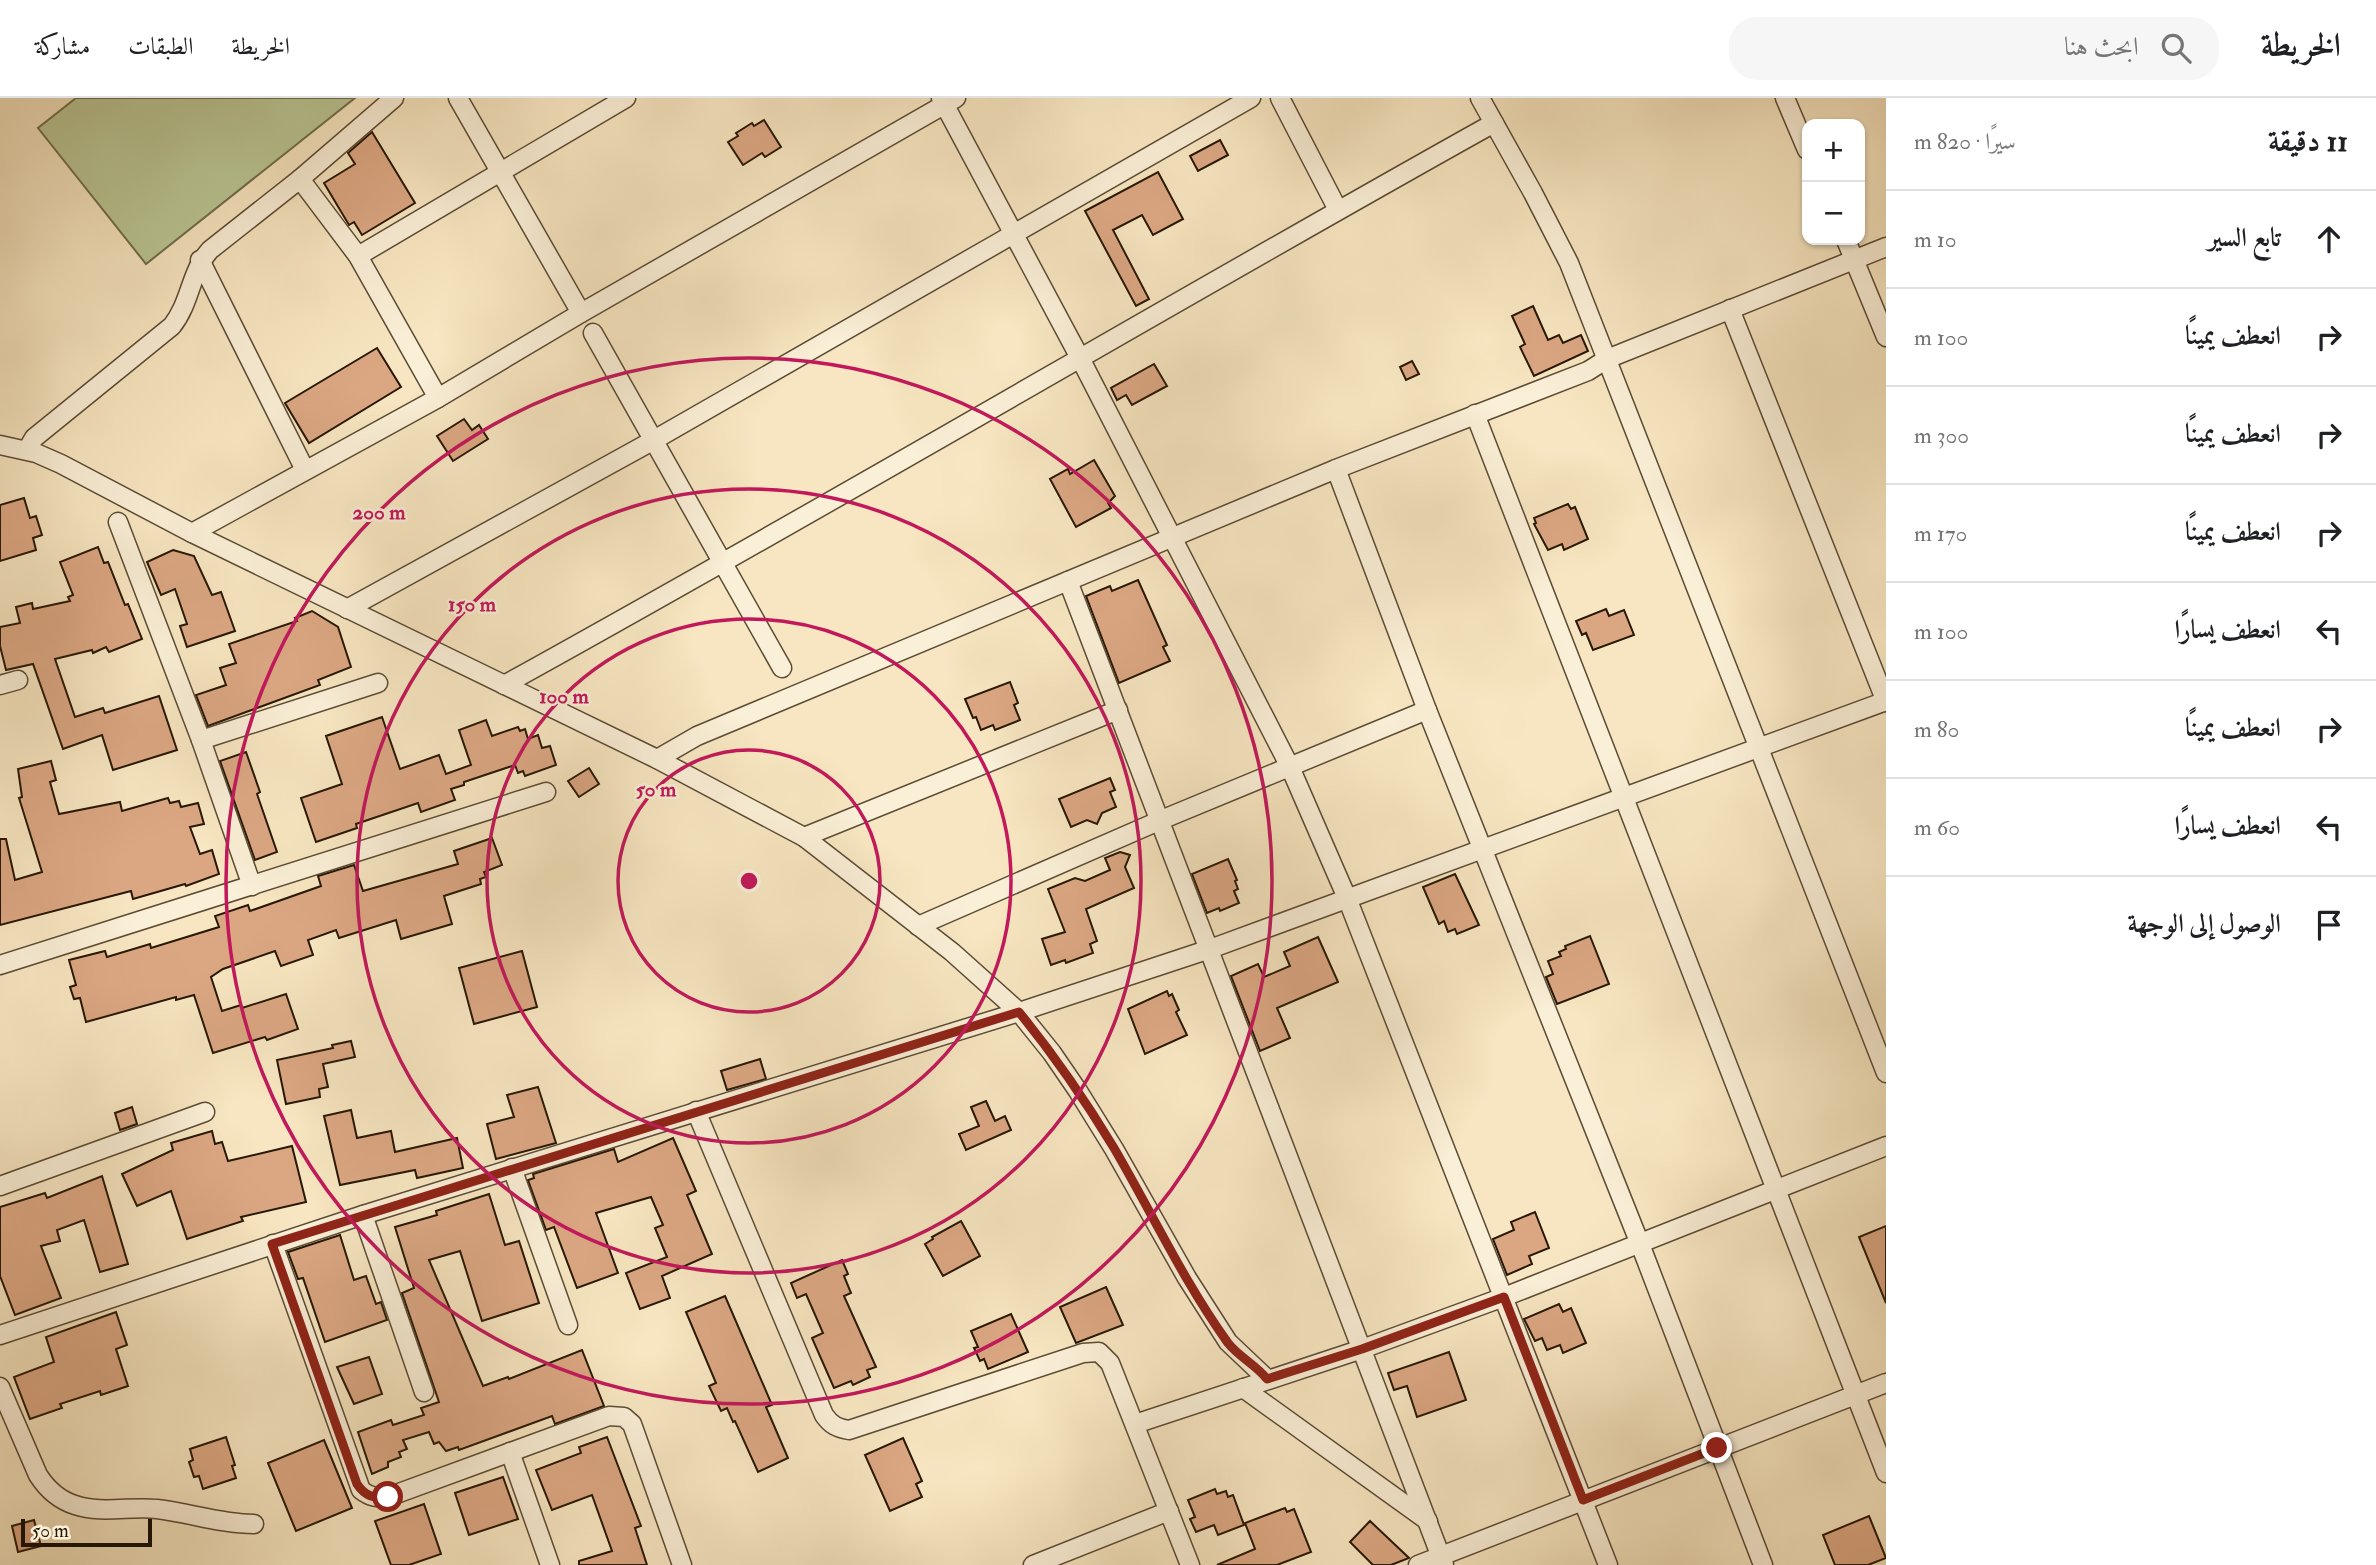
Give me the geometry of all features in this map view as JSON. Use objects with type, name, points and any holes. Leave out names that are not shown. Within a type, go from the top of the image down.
[{"type":"street","points":[[27,450],[34,438],[172,326],[182,313],[200,260],[210,250],[394,98]]},
{"type":"street","points":[[458,98],[581,313]]},
{"type":"street","points":[[358,256],[626,98]]},
{"type":"street","points":[[346,609],[654,440],[1251,98]]},
{"type":"street","points":[[1280,98],[1338,210]]},
{"type":"street","points":[[1480,98],[1569,263],[1886,1073]]},
{"type":"street","points":[[1785,98],[1802,137]]},
{"type":"street","points":[[192,533],[438,398],[947,100],[1014,235],[1290,767],[1347,898],[1608,1565]]},
{"type":"street","points":[[504,685],[724,564],[1494,123]]},
{"type":"street","points":[[300,178],[358,256],[438,398]]},
{"type":"street","points":[[1848,245],[1886,337]]},
{"type":"street","points":[[657,759],[697,736],[1336,469],[1588,371],[1607,359],[1886,247]]},
{"type":"street","points":[[200,260],[305,470]]},
{"type":"street","points":[[0,1335],[272,1244],[1019,1012],[1210,949],[1886,702],[1730,309]]},
{"type":"street","points":[[593,333],[782,668]]},
{"type":"street","points":[[1475,414],[1886,1473]]},
{"type":"street","points":[[0,445],[27,450],[61,464],[192,533],[657,759],[804,836],[918,926],[1019,1012],[1078,1091],[1187,1278],[1228,1342],[1267,1379]]},
{"type":"street","points":[[1336,469],[1427,710],[1640,1244],[1763,1565]]},
{"type":"street","points":[[118,522],[201,740],[252,886]]},
{"type":"street","points":[[1069,581],[1442,1560]]},
{"type":"street","points":[[0,685],[18,680]]},
{"type":"street","points":[[201,740],[378,683]]},
{"type":"street","points":[[804,836],[1118,710]]},
{"type":"street","points":[[918,926],[1161,820],[1427,710]]},
{"type":"street","points":[[0,965],[546,792]]},
{"type":"street","points":[[696,1111],[818,1402],[830,1423],[839,1429],[849,1430],[1091,1351],[1106,1356],[1190,1565]]},
{"type":"street","points":[[0,1186],[205,1112]]},
{"type":"street","points":[[1135,1424],[1362,1349],[1504,1297],[1886,1146]]},
{"type":"street","points":[[512,1168],[568,1325]]},
{"type":"street","points":[[363,1215],[424,1392]]},
{"type":"street","points":[[272,1244],[361,1490],[369,1496],[388,1497],[609,1416],[624,1417],[632,1424],[682,1565]]},
{"type":"street","points":[[1418,1565],[1442,1560],[1583,1500],[1886,1383]]},
{"type":"street","points":[[0,1387],[38,1475],[44,1485],[64,1500],[87,1508],[155,1509],[219,1522],[254,1524]]},
{"type":"street","points":[[1243,1388],[1428,1521]]},
{"type":"street","points":[[510,1452],[550,1565]]},
{"type":"street","points":[[1033,1565],[1169,1511]]},
{"type":"green space","points":[[76,98],[355,98],[146,264],[38,128]]},
{"type":"building","points":[[764,120],[781,147],[765,157],[762,153],[743,165],[728,142],[752,123],[754,126]]},
{"type":"building","points":[[372,132],[415,203],[362,235],[354,222],[349,225],[324,183],[355,164],[348,153]]},
{"type":"building","points":[[1220,140],[1228,155],[1198,171],[1190,156]]},
{"type":"building","points":[[1158,172],[1183,219],[1153,235],[1142,215],[1113,230],[1149,299],[1136,306],[1085,211]]},
{"type":"building","points":[[1533,306],[1548,340],[1559,335],[1563,343],[1581,335],[1588,351],[1534,376],[1520,347],[1525,344],[1512,316]]},
{"type":"building","points":[[377,348],[401,387],[309,443],[285,403]]},
{"type":"building","points":[[1412,361],[1419,374],[1406,380],[1400,367]]},
{"type":"building","points":[[1154,364],[1167,386],[1132,405],[1126,395],[1117,400],[1111,388]]},
{"type":"building","points":[[464,419],[472,430],[479,425],[488,439],[453,461],[437,436]]},
{"type":"building","points":[[1094,460],[1115,496],[1108,503],[1111,508],[1076,527],[1050,479],[1068,469],[1070,474]]},
{"type":"building","points":[[24,498],[30,518],[36,516],[42,535],[33,538],[36,550],[0,561],[0,505]]},
{"type":"building","points":[[1568,504],[1571,509],[1575,507],[1588,539],[1564,550],[1562,544],[1548,550],[1534,524],[1534,518]]},
{"type":"building","points":[[98,547],[104,563],[108,562],[142,639],[109,652],[106,647],[93,653],[92,650],[55,659],[75,717],[103,708],[105,713],[159,696],[177,750],[113,770],[102,735],[63,749],[33,664],[6,670],[0,646],[0,627],[20,623],[16,607],[32,603],[33,609],[70,601],[68,597],[73,595],[60,562]]},
{"type":"building","points":[[173,550],[194,556],[212,595],[221,592],[235,631],[187,647],[180,626],[187,624],[175,589],[161,595],[147,562]]},
{"type":"building","points":[[1138,580],[1167,645],[1163,647],[1170,661],[1119,683],[1086,596],[1110,586],[1112,591]]},
{"type":"building","points":[[1606,609],[1609,616],[1624,610],[1634,635],[1593,650],[1586,633],[1582,635],[1576,621]]},
{"type":"building","points":[[312,611],[338,627],[351,667],[318,680],[320,685],[208,726],[196,695],[226,685],[220,668],[236,663],[229,644],[297,621],[295,618]]},
{"type":"building","points":[[1010,682],[1018,703],[1014,705],[1020,720],[995,730],[993,725],[981,730],[965,699]]},
{"type":"building","points":[[382,717],[400,769],[439,755],[446,774],[471,765],[459,730],[486,720],[492,736],[518,727],[520,731],[525,729],[528,739],[538,735],[542,748],[550,746],[556,765],[525,776],[523,771],[518,773],[515,765],[451,789],[455,800],[421,812],[418,803],[356,824],[357,828],[316,842],[301,798],[342,784],[326,736]]},
{"type":"building","points":[[246,752],[277,852],[255,860],[220,761]]},
{"type":"building","points":[[51,761],[56,780],[50,782],[59,814],[120,802],[122,811],[168,798],[170,803],[179,801],[181,807],[198,803],[204,824],[190,827],[200,854],[212,850],[219,874],[186,886],[185,884],[133,899],[131,891],[0,925],[0,839],[6,839],[15,880],[42,872],[19,798],[22,797],[18,769]]},
{"type":"building","points":[[589,768],[599,784],[579,797],[568,781]]},
{"type":"building","points":[[1110,778],[1115,790],[1110,792],[1116,807],[1102,813],[1097,824],[1087,820],[1071,827],[1059,799]]},
{"type":"building","points":[[492,838],[502,865],[484,872],[486,877],[480,879],[481,884],[444,896],[452,924],[401,939],[396,920],[339,938],[336,930],[308,940],[313,955],[281,966],[275,951],[223,969],[211,977],[222,1011],[241,1005],[242,1008],[286,994],[298,1029],[267,1040],[265,1037],[213,1053],[194,995],[176,1000],[176,997],[86,1022],[80,998],[74,999],[70,987],[76,985],[69,960],[105,951],[107,957],[150,944],[151,948],[219,927],[215,916],[248,905],[250,911],[321,886],[318,876],[354,865],[363,891],[458,864],[454,851]]},
{"type":"building","points":[[1120,852],[1130,855],[1125,867],[1134,888],[1086,909],[1097,941],[1090,944],[1093,953],[1066,963],[1065,960],[1051,965],[1042,939],[1065,932],[1048,889],[1075,878],[1085,881],[1110,870],[1105,858]]},
{"type":"building","points":[[1228,859],[1237,880],[1238,889],[1234,891],[1239,903],[1207,913],[1192,874]]},
{"type":"building","points":[[1455,874],[1479,925],[1457,934],[1455,929],[1448,932],[1444,921],[1439,924],[1423,887]]},
{"type":"building","points":[[1590,936],[1609,984],[1557,1004],[1546,977],[1553,974],[1548,961],[1561,956],[1559,952],[1566,949],[1565,946]]},
{"type":"building","points":[[1318,937],[1338,982],[1277,1008],[1290,1038],[1260,1051],[1231,976],[1258,964],[1264,977],[1290,966],[1284,952]]},
{"type":"building","points":[[522,951],[537,1007],[474,1024],[459,968]]},
{"type":"building","points":[[1167,991],[1169,996],[1172,994],[1179,1010],[1176,1012],[1187,1035],[1145,1054],[1128,1009]]},
{"type":"building","points":[[351,1041],[355,1057],[323,1064],[328,1087],[319,1089],[320,1097],[286,1104],[277,1060],[333,1048],[332,1045]]},
{"type":"building","points":[[760,1059],[766,1079],[727,1090],[721,1071]]},
{"type":"building","points":[[538,1087],[556,1143],[496,1159],[487,1124],[514,1117],[507,1095]]},
{"type":"building","points":[[986,1101],[995,1121],[1005,1116],[1011,1130],[966,1150],[959,1134],[979,1126],[971,1107]]},
{"type":"building","points":[[132,1107],[137,1124],[120,1130],[115,1113]]},
{"type":"building","points":[[351,1110],[357,1138],[391,1131],[395,1152],[457,1138],[463,1168],[417,1178],[415,1170],[340,1185],[324,1116]]},
{"type":"building","points":[[212,1131],[215,1144],[222,1142],[228,1161],[292,1146],[306,1202],[241,1217],[243,1221],[187,1239],[171,1191],[137,1206],[122,1174],[173,1150],[171,1143]]},
{"type":"building","points":[[673,1138],[696,1191],[687,1195],[712,1254],[662,1276],[670,1298],[640,1309],[626,1273],[667,1257],[655,1228],[663,1225],[651,1197],[596,1213],[618,1273],[577,1288],[554,1227],[546,1230],[528,1180],[534,1178],[533,1174],[614,1149],[618,1162]]},
{"type":"building","points":[[102,1176],[128,1264],[100,1272],[84,1220],[57,1230],[60,1241],[41,1246],[61,1298],[15,1315],[0,1276],[0,1207],[45,1193],[47,1198]]},
{"type":"building","points":[[489,1194],[505,1245],[519,1241],[539,1303],[482,1321],[460,1251],[429,1260],[483,1386],[508,1377],[509,1379],[582,1350],[604,1406],[555,1424],[552,1416],[459,1450],[458,1447],[446,1451],[439,1442],[434,1444],[429,1432],[403,1440],[407,1449],[399,1452],[401,1457],[388,1462],[388,1467],[372,1474],[358,1432],[391,1420],[393,1425],[424,1415],[421,1408],[439,1402],[402,1293],[414,1288],[395,1227],[437,1215],[436,1211]]},
{"type":"building","points":[[1535,1212],[1549,1248],[1529,1256],[1532,1264],[1507,1275],[1493,1239],[1514,1230],[1511,1222]]},
{"type":"building","points":[[961,1221],[980,1256],[943,1276],[925,1244],[933,1239],[932,1237]]},
{"type":"building","points":[[1886,1226],[1886,1303],[1859,1237]]},
{"type":"building","points":[[340,1235],[354,1280],[366,1276],[376,1304],[381,1302],[387,1320],[325,1342],[303,1278],[298,1279],[288,1252]]},
{"type":"building","points":[[842,1260],[848,1274],[844,1276],[851,1293],[844,1296],[876,1367],[867,1370],[870,1377],[853,1385],[851,1381],[834,1388],[812,1338],[823,1333],[806,1294],[797,1298],[791,1283]]},
{"type":"building","points":[[1106,1287],[1123,1325],[1076,1343],[1060,1307]]},
{"type":"building","points":[[725,1296],[772,1405],[766,1407],[788,1458],[758,1472],[735,1421],[733,1422],[727,1408],[721,1411],[709,1386],[716,1383],[686,1312]]},
{"type":"building","points":[[1559,1304],[1563,1312],[1571,1308],[1586,1343],[1563,1353],[1560,1345],[1547,1350],[1542,1338],[1535,1341],[1524,1319]]},
{"type":"building","points":[[116,1312],[127,1345],[116,1349],[128,1386],[101,1395],[100,1391],[60,1404],[62,1408],[30,1419],[14,1377],[54,1362],[46,1337]]},
{"type":"building","points":[[1011,1314],[1028,1352],[988,1369],[984,1359],[980,1361],[974,1348],[978,1347],[971,1331]]},
{"type":"building","points":[[1449,1352],[1466,1400],[1417,1417],[1407,1386],[1394,1390],[1388,1373]]},
{"type":"building","points":[[369,1357],[382,1394],[354,1404],[337,1367]]},
{"type":"building","points":[[226,1437],[235,1465],[232,1466],[236,1478],[203,1489],[199,1476],[194,1477],[189,1462],[193,1460],[190,1449]]},
{"type":"building","points":[[607,1437],[641,1526],[635,1528],[647,1565],[579,1565],[579,1561],[612,1551],[592,1495],[552,1510],[536,1470],[581,1453],[579,1447]]},
{"type":"building","points":[[903,1438],[922,1481],[916,1484],[922,1497],[890,1511],[865,1455]]},
{"type":"building","points":[[324,1440],[352,1508],[296,1531],[268,1463]]},
{"type":"building","points":[[503,1477],[518,1519],[469,1535],[455,1493]]},
{"type":"building","points":[[1215,1489],[1217,1494],[1226,1491],[1228,1497],[1233,1495],[1244,1525],[1218,1535],[1214,1525],[1196,1532],[1190,1519],[1195,1517],[1188,1500]]},
{"type":"building","points":[[424,1504],[441,1554],[409,1565],[391,1565],[375,1521]]},
{"type":"building","points":[[1285,1508],[1287,1512],[1294,1509],[1311,1552],[1277,1565],[1217,1565],[1255,1549],[1245,1523]]},
{"type":"building","points":[[1869,1516],[1886,1558],[1868,1565],[1835,1565],[1823,1535]]},
{"type":"building","points":[[34,1520],[41,1546],[18,1552],[12,1526]]},
{"type":"building","points":[[1370,1521],[1409,1558],[1391,1565],[1373,1565],[1350,1542]]},
{"type":"route","points":[[388,1497],[369,1496],[357,1484],[272,1244],[1019,1012],[1078,1091],[1187,1278],[1228,1342],[1267,1379],[1362,1349],[1504,1297],[1583,1500],[1717,1448]]}]
